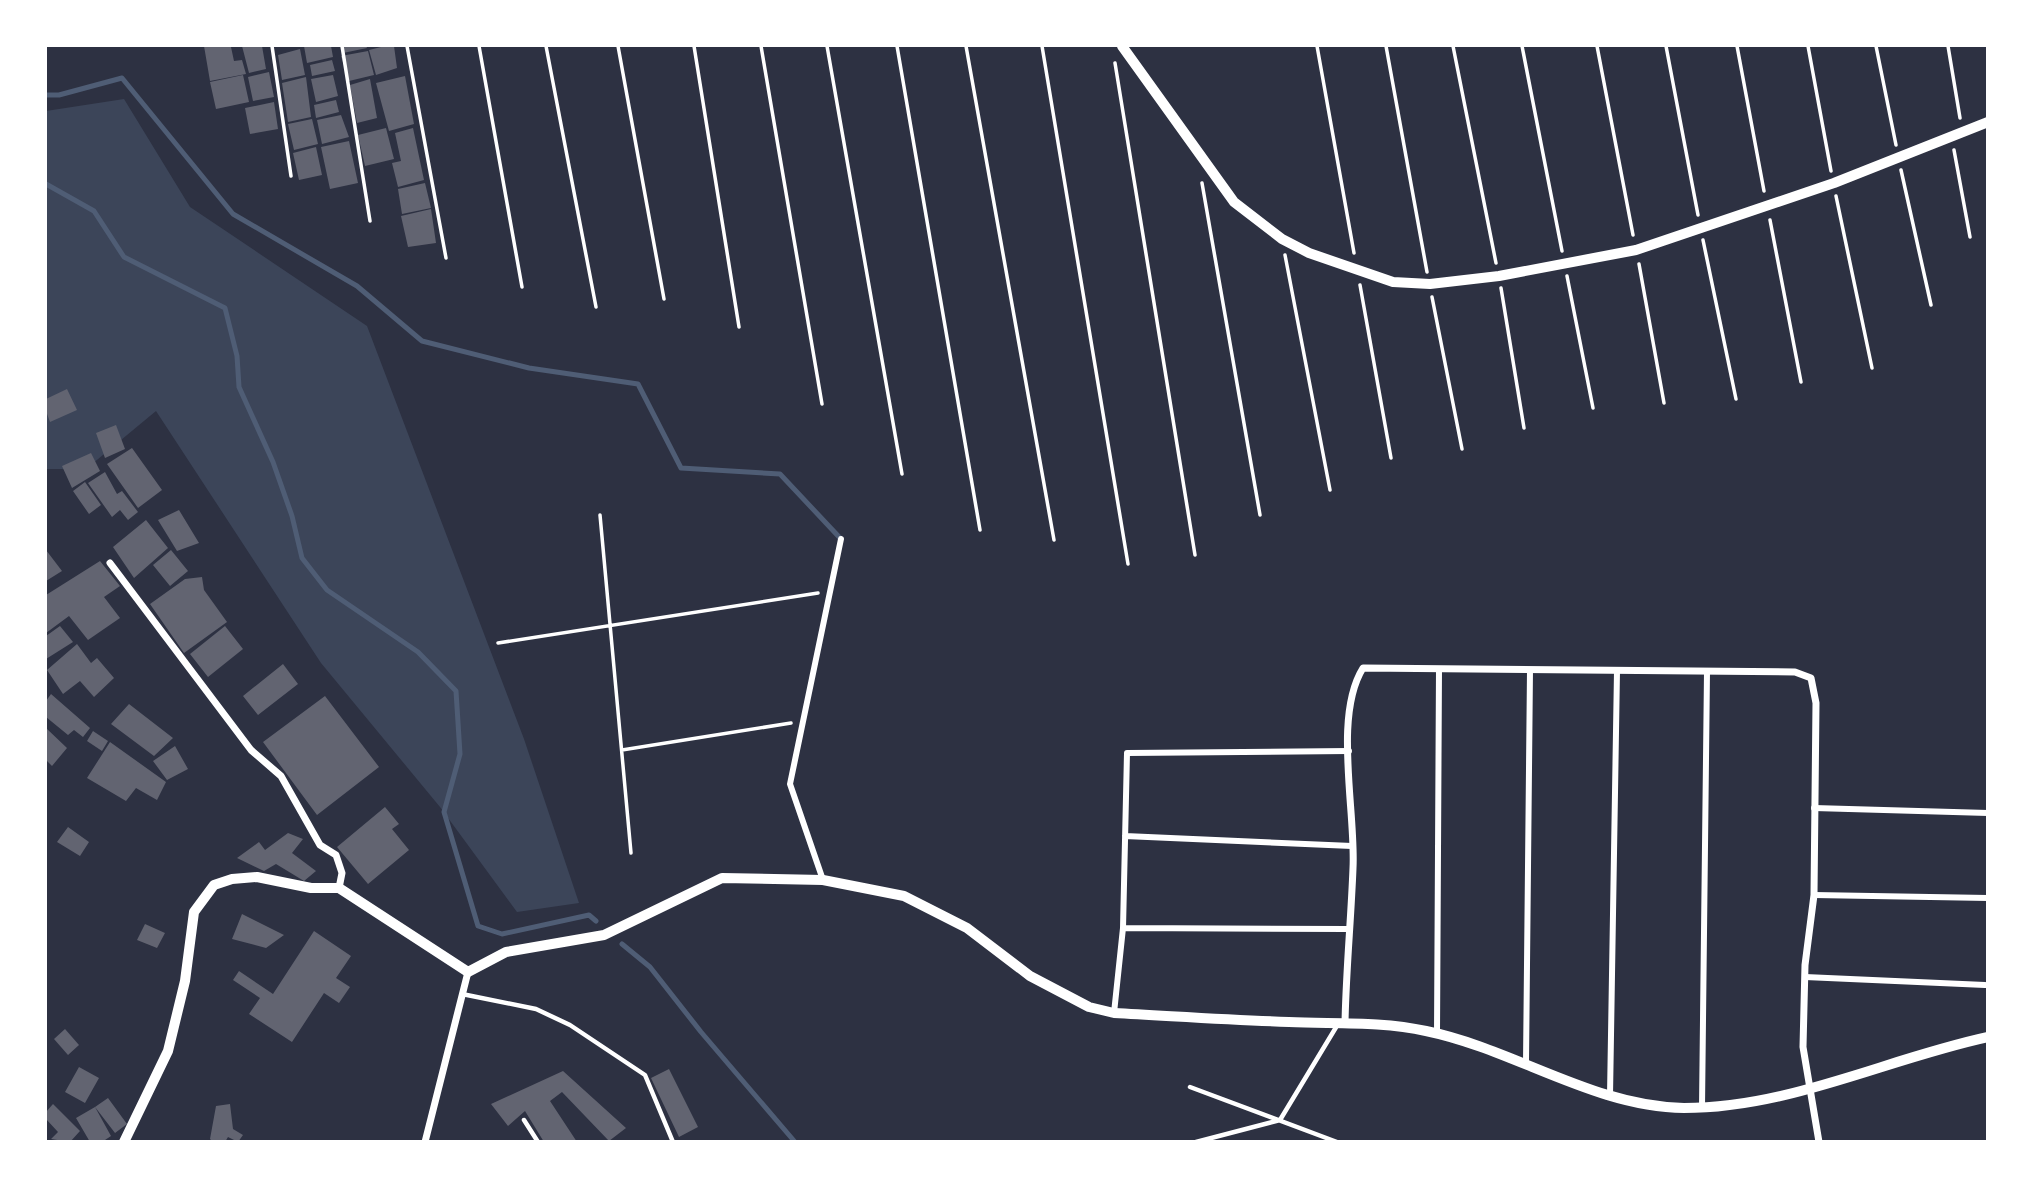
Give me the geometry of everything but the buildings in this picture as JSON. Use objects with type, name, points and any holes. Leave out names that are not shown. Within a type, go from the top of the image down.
[{"type":"street","points":[[1122,46],[1234,202],[1282,239],[1308,253],[1392,282],[1430,284],[1499,276],[1565,266],[1636,250],[1899,159],[1987,122]]},
{"type":"street","points":[[823,880],[790,784],[841,539]]},
{"type":"street","points":[[110,563],[251,750],[281,776],[320,845],[336,855],[342,873],[339,888]]},
{"type":"street","points":[[1342,1023],[1352,846],[1349,751],[1353,684],[1363,668],[1795,672],[1811,678],[1816,702],[1814,895],[1805,977],[1803,1047],[1819,1142]]},
{"type":"street","points":[[1437,1033],[1439,669]]},
{"type":"street","points":[[1526,1063],[1530,670]]},
{"type":"street","points":[[1610,1096],[1617,671]]},
{"type":"street","points":[[1702,1107],[1707,672]]},
{"type":"street","points":[[1114,1013],[1123,928],[1127,753],[1349,751]]},
{"type":"street","points":[[1814,808],[1987,813]]},
{"type":"street","points":[[1125,836],[1352,846]]},
{"type":"street","points":[[124,1142],[168,1051],[185,981],[194,912],[207,891],[223,881],[257,877],[311,888],[339,888],[468,972]]},
{"type":"street","points":[[425,1142],[468,972],[506,952],[604,935],[722,878],[823,880],[904,896],[967,928],[1030,976],[1089,1007],[1114,1013],[1342,1023],[1437,1033],[1526,1063],[1610,1096],[1654,1106],[1702,1107],[1735,1104],[1809,1088],[1987,1037]]},
{"type":"street","points":[[1814,895],[1987,898]]},
{"type":"street","points":[[1123,928],[1348,929]]},
{"type":"street","points":[[1805,977],[1984,985]]},
{"type":"lane","points":[[462,994],[536,1009],[569,1025],[645,1075],[673,1142]]},
{"type":"lane","points":[[1196,1142],[1280,1120],[1342,1023]]},
{"type":"lane","points":[[1190,1087],[1337,1142]]},
{"type":"lane","points":[[524,1120],[538,1142]]},
{"type":"path","points":[[272,46],[291,176]]},
{"type":"path","points":[[342,46],[370,221]]},
{"type":"path","points":[[407,46],[446,258]]},
{"type":"path","points":[[479,46],[522,288]]},
{"type":"path","points":[[546,46],[596,307]]},
{"type":"path","points":[[618,46],[664,299]]},
{"type":"path","points":[[694,46],[739,327]]},
{"type":"path","points":[[761,46],[822,404]]},
{"type":"path","points":[[827,46],[902,474]]},
{"type":"path","points":[[897,46],[980,530]]},
{"type":"path","points":[[966,46],[1054,540]]},
{"type":"path","points":[[1042,46],[1128,564]]},
{"type":"path","points":[[1386,46],[1462,449]]},
{"type":"path","points":[[1453,46],[1499,276],[1524,428]]},
{"type":"path","points":[[1522,46],[1592,408]]},
{"type":"path","points":[[1597,46],[1664,403]]},
{"type":"path","points":[[1808,46],[1833,183],[1872,368]]},
{"type":"path","points":[[1876,46],[1931,305]]},
{"type":"path","points":[[1948,46],[1970,237]]},
{"type":"path","points":[[1114,59],[1195,555]]},
{"type":"path","points":[[1202,180],[1261,515]]},
{"type":"path","points":[[1282,239],[1330,491]]},
{"type":"path","points":[[600,515],[631,853]]},
{"type":"path","points":[[498,643],[830,591]]},
{"type":"path","points":[[621,750],[803,720]]},
{"type":"shaded area","points":[[124,99],[190,207],[367,326],[524,739],[579,903],[517,912],[440,807],[321,663],[156,411],[86,469],[46,469],[46,111]]},
{"type":"waterway","points":[[46,95],[59,95],[122,78],[233,214],[357,286],[422,341],[529,368],[638,384],[681,468],[780,474],[841,539]]},
{"type":"waterway","points":[[46,184],[94,211],[124,257],[225,308],[237,356],[239,387],[273,462],[292,516],[302,558],[327,590],[418,652],[456,691],[460,754],[444,812],[478,926],[502,934],[589,915],[596,921]]},
{"type":"waterway","points":[[622,944],[650,967],[701,1032],[795,1142]]}]
